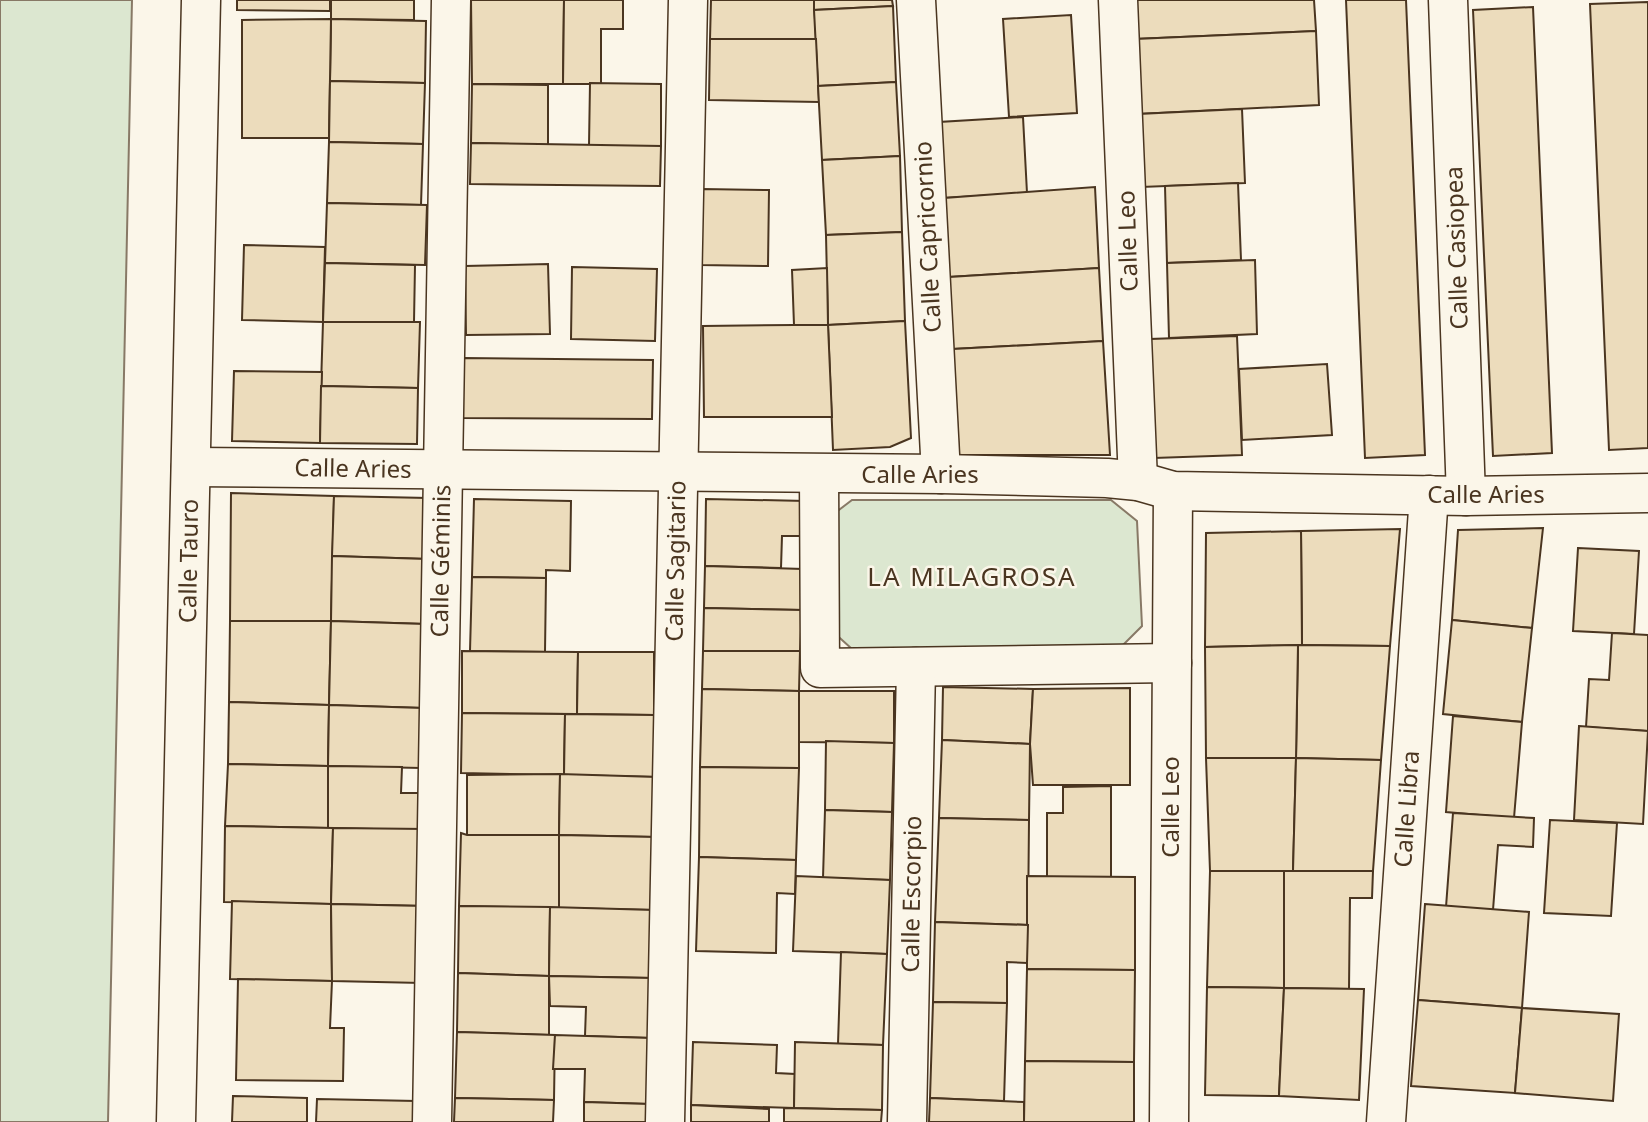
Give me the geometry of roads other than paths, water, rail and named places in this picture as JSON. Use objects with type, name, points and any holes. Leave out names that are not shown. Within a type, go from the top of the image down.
[{"type":"street","name":"Calle Tauro","points":[[176,1122],[201,0]]},
{"type":"street","name":"Calle Géminis","points":[[432,1122],[451,0]]},
{"type":"street","name":"Calle Sagitario","points":[[665,1122],[688,0]]},
{"type":"street","name":"Calle Capricornio","points":[[916,0],[941,474]]},
{"type":"street","name":"Calle Leo","points":[[1118,0],[1172,663],[1177,1122]]},
{"type":"street","name":"Calle Casiopea","points":[[1447,496],[1448,0]]},
{"type":"street","name":"Calle Aries","points":[[191,467],[941,474],[1107,478],[1156,486],[1447,496],[1648,493]]},
{"type":"street","points":[[819,474],[820,668],[1172,663]]},
{"type":"street","name":"Calle Libra","points":[[1386,1122],[1447,496]]},
{"type":"street","name":"Calle Escorpio","points":[[907,1122],[916,667]]},
{"type":"district","name":"LA MILAGROSA","points":[[972,577]]}]
